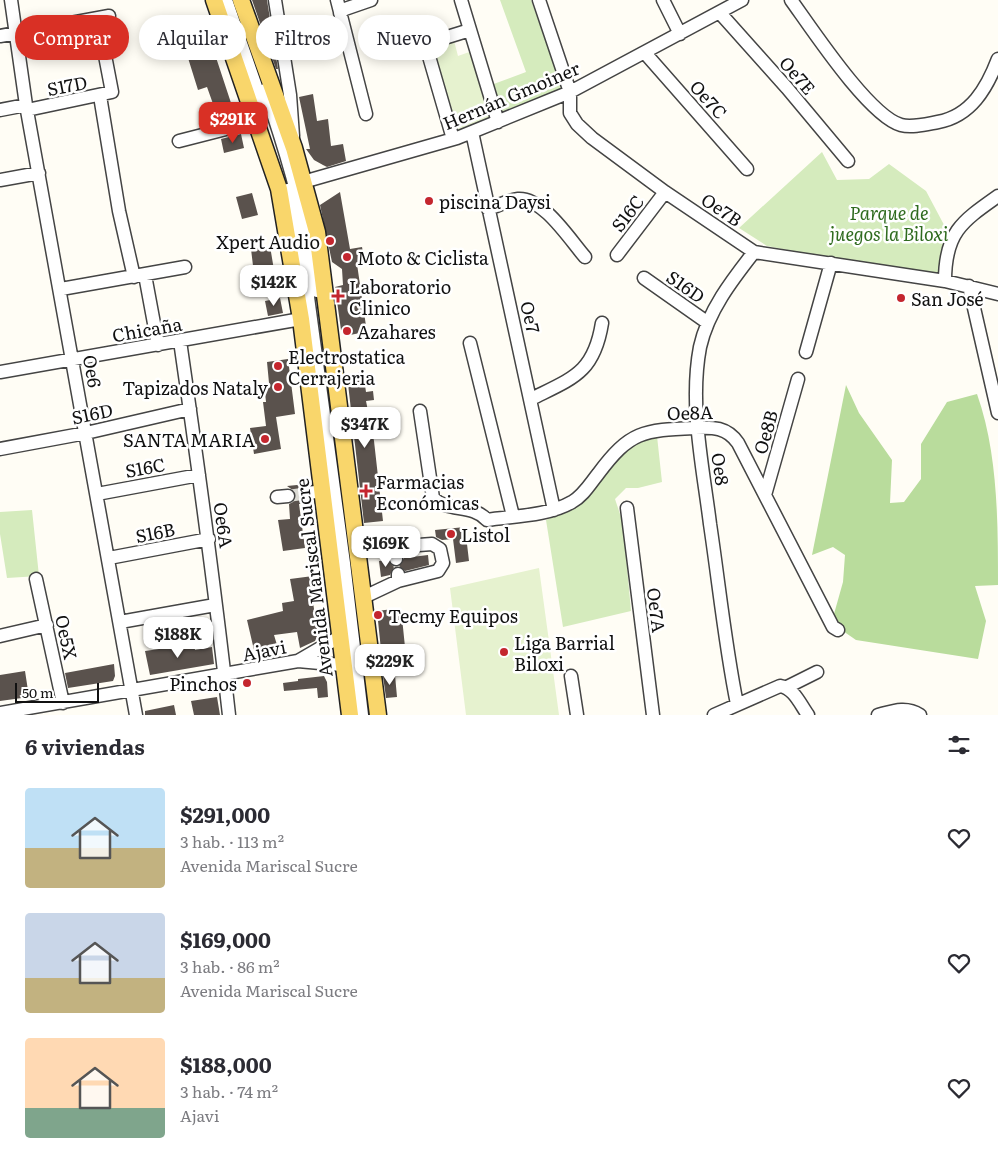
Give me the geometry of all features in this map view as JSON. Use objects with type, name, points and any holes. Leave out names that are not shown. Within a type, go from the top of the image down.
[{"type":"main road","name":"Avenida Mariscal Sucre","points":[[214,0],[257,121],[317,232],[364,597],[356,634],[359,664],[350,715]]},
{"type":"main road","name":"Avenida Mariscal Sucre","points":[[241,0],[294,148],[292,186],[315,492],[356,634],[359,664],[378,715]]},
{"type":"street","name":"Oe6","points":[[11,0],[15,26]]},
{"type":"street","points":[[226,0],[278,151],[304,217],[318,297],[356,634]]},
{"type":"street","points":[[234,0],[292,186]]},
{"type":"street","points":[[275,0],[290,95],[294,148]]},
{"type":"street","points":[[339,6],[345,9],[371,0]]},
{"type":"street","points":[[460,0],[498,122]]},
{"type":"street","name":"Oe7B","points":[[539,0],[570,92],[570,113],[577,124],[592,138],[665,192],[754,252],[945,281],[998,294]]},
{"type":"street","points":[[663,0],[680,34]]},
{"type":"street","name":"Hernán Gmoiner","points":[[292,186],[453,139],[498,122],[570,92],[742,0]]},
{"type":"street","points":[[791,0],[847,77],[884,115],[901,125],[942,121],[964,112],[979,97],[998,59]]},
{"type":"street","points":[[339,6],[366,114]]},
{"type":"street","name":"Oe7E","points":[[720,13],[788,88],[848,161]]},
{"type":"street","points":[[453,139],[426,46],[428,43],[470,30]]},
{"type":"street","points":[[0,36],[15,33]]},
{"type":"street","name":"Oe7C","points":[[644,53],[747,169]]},
{"type":"street","name":"Oe6","points":[[20,60],[136,715]]},
{"type":"street","points":[[105,60],[106,94],[118,211],[140,276],[158,345]]},
{"type":"street","name":"S17D","points":[[0,110],[27,108],[106,94]]},
{"type":"street","points":[[179,141],[257,121]]},
{"type":"street","name":"Oe7","points":[[472,132],[554,510]]},
{"type":"street","points":[[0,180],[39,173]]},
{"type":"street","name":"S16C","points":[[617,256],[665,192]]},
{"type":"street","points":[[945,281],[946,252],[951,238],[964,222],[998,196]]},
{"type":"street","points":[[488,209],[516,199],[534,202],[545,211],[585,257]]},
{"type":"street","name":"Oe8","points":[[737,704],[697,428],[698,370],[701,346],[708,323],[721,298],[754,252]]},
{"type":"street","points":[[806,352],[831,263]]},
{"type":"street","points":[[61,289],[185,268]]},
{"type":"street","name":"S16D","points":[[644,278],[708,323]]},
{"type":"street","points":[[968,286],[995,385],[998,413]]},
{"type":"street","name":"Chicaña","points":[[0,369],[73,360],[301,319]]},
{"type":"street","points":[[531,399],[570,379],[583,370],[598,345],[602,323]]},
{"type":"street","name":"Oe6A","points":[[180,341],[209,539],[229,715]]},
{"type":"street","points":[[470,343],[514,516]]},
{"type":"street","name":"Oe8B","points":[[765,495],[798,379]]},
{"type":"street","name":"S16D","points":[[0,448],[86,433],[190,408]]},
{"type":"street","name":"Oe8A","points":[[420,411],[430,489],[433,498],[442,504],[476,511],[487,520],[554,510],[574,501],[582,494],[612,455],[638,434],[651,430],[720,428],[735,439],[833,627],[838,630]]},
{"type":"street","name":"S16C","points":[[97,494],[199,475]]},
{"type":"street","name":"Oe7A","points":[[627,508],[653,715]]},
{"type":"street","name":"S16B","points":[[109,558],[209,539]]},
{"type":"street","points":[[357,543],[394,553],[432,544],[440,549],[443,563],[438,571],[398,578],[364,597]]},
{"type":"street","name":"Oe5X","points":[[36,579],[63,703]]},
{"type":"street","points":[[120,622],[215,605]]},
{"type":"street","points":[[0,636],[47,626]]},
{"type":"street","name":"Ajavi","points":[[298,661],[356,634]]},
{"type":"street","name":"Ajavi","points":[[0,713],[35,712],[63,703],[298,661],[359,664]]},
{"type":"street","points":[[359,664],[362,715]]},
{"type":"street","points":[[359,664],[370,715]]},
{"type":"street","points":[[714,715],[780,686],[787,687],[817,672]]},
{"type":"street","points":[[571,676],[577,715]]},
{"type":"street","points":[[787,687],[808,715]]},
{"type":"street","points":[[878,715],[902,709],[911,710],[920,715]]},
{"type":"green space","points":[[500,0],[531,0],[563,89],[501,112],[491,85],[526,72]]},
{"type":"green space","points":[[453,37],[458,56],[472,51],[493,119],[454,131],[433,60],[450,60],[450,38]]},
{"type":"green space","name":"Parque de juegos la Biloxi","points":[[822,152],[837,180],[869,179],[889,164],[926,191],[951,238],[945,281],[767,246],[739,228]]},
{"type":"green space","points":[[846,385],[859,413],[892,460],[890,503],[904,502],[921,479],[921,444],[947,402],[977,394],[984,417],[993,464],[997,512],[998,561],[998,585],[975,586],[986,621],[978,659],[856,640],[843,631],[834,614],[843,582],[845,555],[833,547],[812,555]]},
{"type":"green space","points":[[657,436],[662,482],[638,488],[626,488],[615,499],[623,523],[631,611],[563,627],[546,520],[572,509],[608,467],[637,441]]},
{"type":"green space","points":[[32,510],[39,576],[7,578],[0,534],[0,512]]},
{"type":"green space","name":"Liga Barrial Biloxi","points":[[539,568],[559,715],[466,715],[450,588]]},
{"type":"building","points":[[252,0],[267,0],[269,15],[257,15]]},
{"type":"building","points":[[189,60],[217,60],[233,109],[217,115],[207,87],[198,90]]},
{"type":"building","points":[[273,60],[277,60],[278,69],[276,69]]},
{"type":"building","points":[[313,94],[317,121],[328,119],[331,146],[343,144],[346,161],[327,167],[314,160],[306,149],[310,149],[299,97]]},
{"type":"building","points":[[241,134],[244,148],[224,153],[221,139]]},
{"type":"building","points":[[340,192],[350,249],[362,247],[365,262],[357,264],[366,326],[360,333],[350,335],[341,330],[335,287],[343,285],[342,269],[332,262],[320,205]]},
{"type":"building","points":[[252,193],[258,215],[242,219],[236,197]]},
{"type":"building","points":[[270,246],[276,282],[253,286],[251,274],[254,274],[251,249]]},
{"type":"building","points":[[280,298],[283,313],[268,316],[265,301]]},
{"type":"building","points":[[288,359],[295,414],[276,417],[281,449],[254,454],[250,428],[266,426],[263,402],[266,402],[264,383],[269,383],[267,362]]},
{"type":"building","points":[[363,372],[366,392],[373,391],[374,400],[366,401],[374,441],[383,521],[364,523],[347,375]]},
{"type":"building","points":[[307,484],[301,489],[300,494],[309,503],[299,504],[305,548],[283,551],[278,520],[290,519],[289,504],[293,502],[296,496],[294,491],[287,486]]},
{"type":"building","points":[[465,527],[469,561],[456,563],[453,539],[442,540],[436,537],[435,530]]},
{"type":"building","points":[[428,555],[429,565],[405,571],[399,566],[404,558]]},
{"type":"building","points":[[388,560],[394,567],[390,575],[381,577],[379,561]]},
{"type":"building","points":[[313,576],[315,589],[311,589],[317,629],[321,628],[315,641],[300,648],[297,632],[274,635],[277,645],[254,650],[247,620],[283,611],[282,603],[294,601],[290,579]]},
{"type":"building","points":[[401,608],[405,647],[381,650],[377,611]]},
{"type":"building","points":[[194,644],[195,650],[212,647],[214,664],[150,675],[145,651]]},
{"type":"building","points":[[114,664],[115,676],[113,681],[68,688],[65,673]]},
{"type":"building","points":[[25,671],[29,697],[0,701],[0,675]]},
{"type":"building","points":[[395,675],[397,697],[386,698],[383,676]]},
{"type":"building","points":[[324,676],[327,682],[328,697],[318,698],[317,688],[284,691],[283,683]]},
{"type":"building","points":[[217,697],[220,715],[194,715],[191,701]]},
{"type":"building","points":[[174,705],[176,715],[145,715],[145,711]]},
{"type":"tunnel","points":[[288,496],[308,493]]},
{"type":"place","name":"piscina Daysi","points":[[429,201]]},
{"type":"place","name":"Xpert Audio","points":[[330,241]]},
{"type":"place","name":"Moto & Ciclista","points":[[347,257]]},
{"type":"place","name":"Laboratorio Clinico","points":[[338,296]]},
{"type":"place","name":"San José","points":[[901,298]]},
{"type":"place","name":"Azahares","points":[[347,331]]},
{"type":"place","name":"Electrostatica Cerrajeria","points":[[278,366]]},
{"type":"place","name":"Tapizados Nataly","points":[[278,387]]},
{"type":"place","name":"SANTA MARIA","points":[[265,439]]},
{"type":"place","name":"Farmacias Económicas","points":[[366,491]]},
{"type":"place","name":"Listol","points":[[451,534]]},
{"type":"place","name":"Tecmy Equipos","points":[[378,615]]},
{"type":"place","name":"Liga Barrial Biloxi","points":[[504,652]]},
{"type":"place","name":"Pinchos","points":[[247,683]]}]
